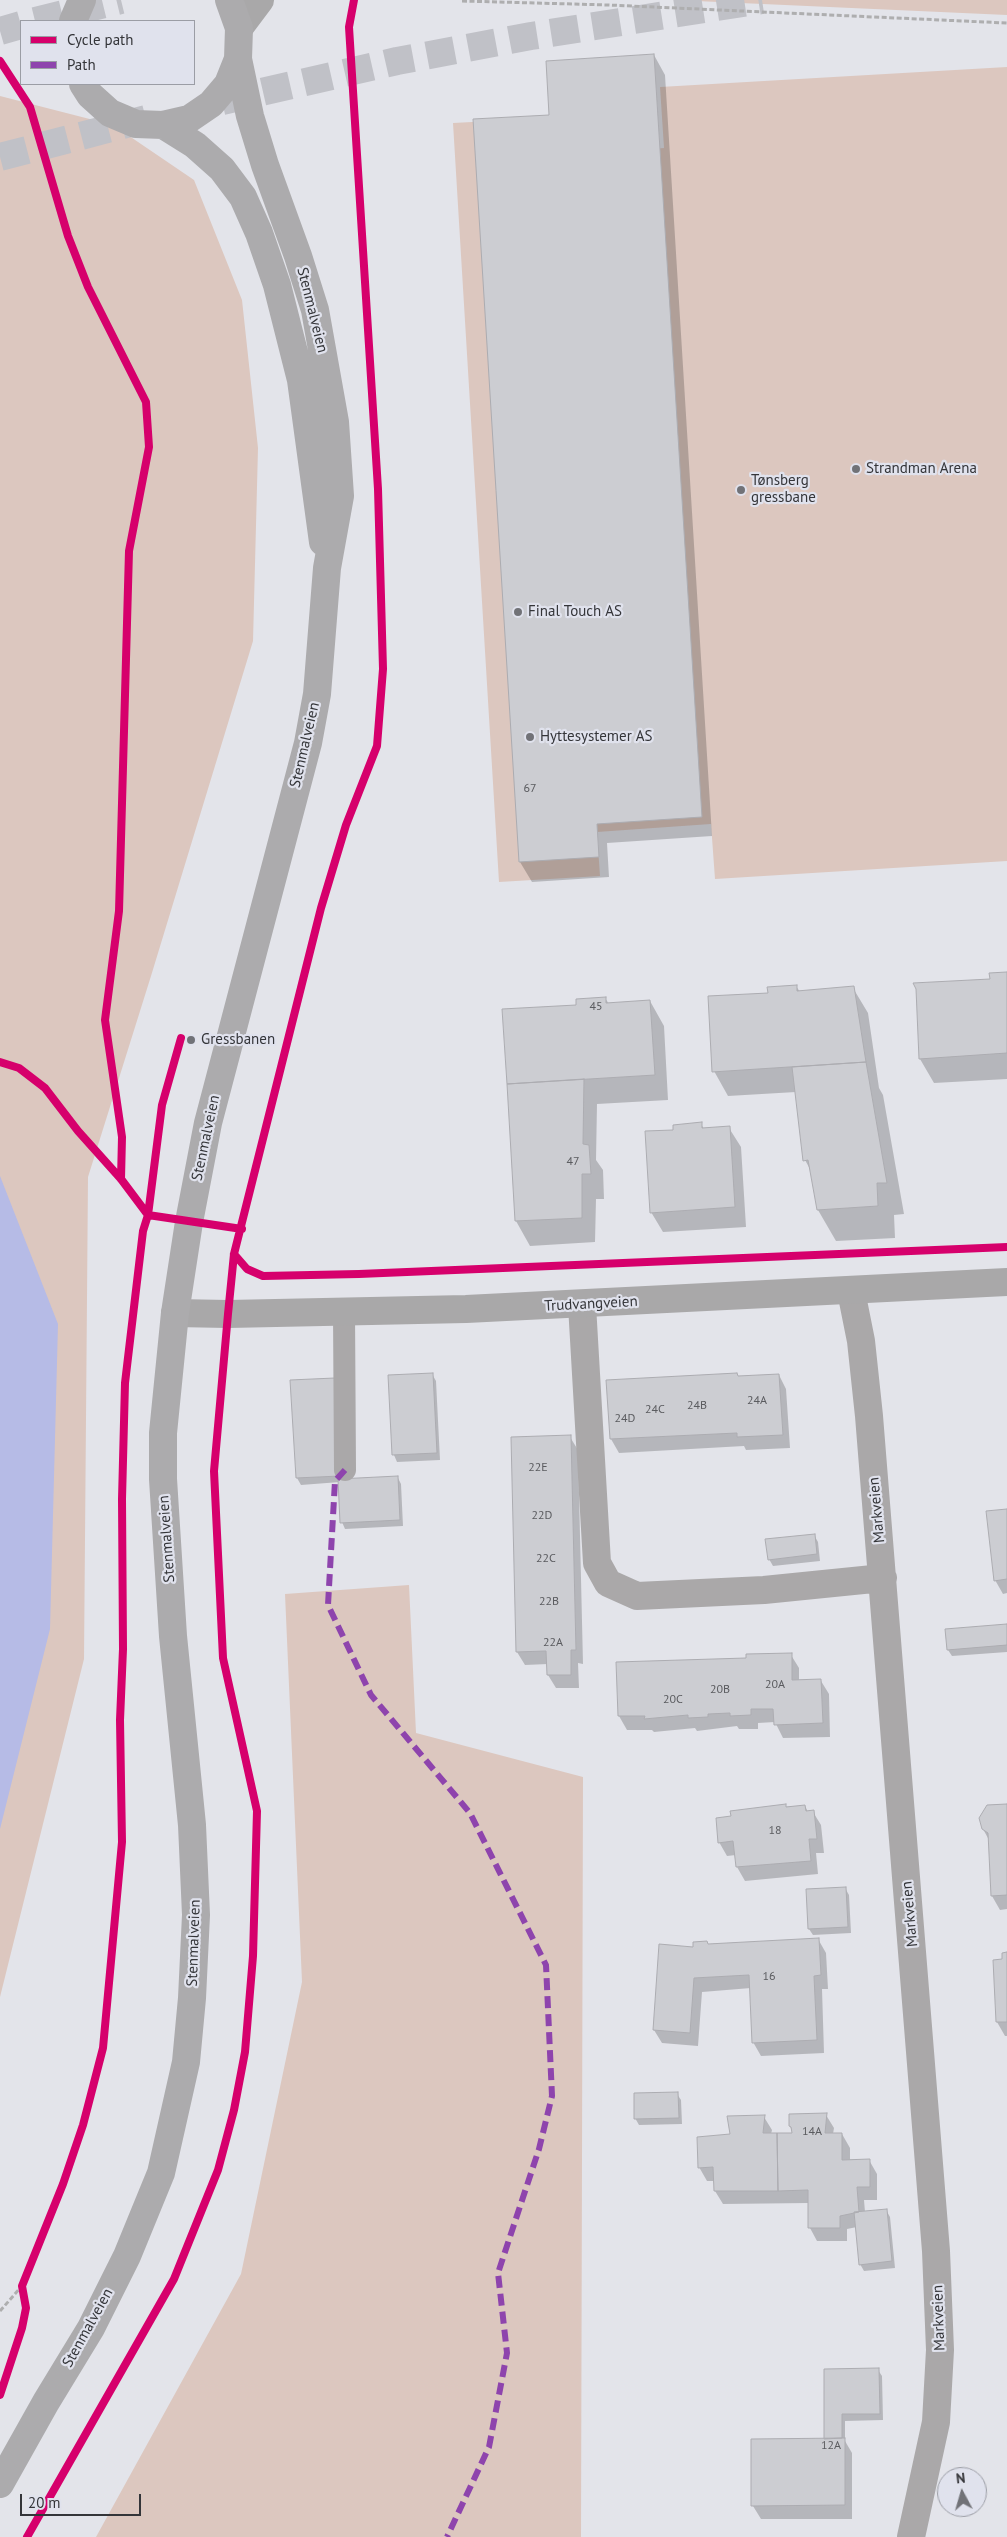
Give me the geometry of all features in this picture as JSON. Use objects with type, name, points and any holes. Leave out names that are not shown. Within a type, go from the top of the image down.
[{"type":"main road","name":"Stenmalveien","points":[[0,2484],[46,2402],[91,2328],[127,2256],[161,2173],[186,2062],[192,1998],[196,1915],[192,1825],[173,1636],[163,1480],[163,1433],[175,1313],[189,1222],[208,1123],[308,743],[317,694],[327,568],[340,496],[339,455],[315,310],[250,116],[238,59],[239,28],[229,0]]},
{"type":"main road","points":[[239,28],[260,0]]},
{"type":"main road","name":"Stenmalveien","points":[[84,85],[90,94],[110,113],[136,124],[163,125],[189,119],[211,104],[228,84],[238,59]]},
{"type":"main road","name":"Stenmalveien","points":[[163,125],[194,144],[222,169],[243,197],[259,233],[277,285],[301,380],[327,568]]},
{"type":"main road","name":"Trudvangveien","points":[[175,1313],[344,1312],[582,1304],[1007,1282]]},
{"type":"street","name":"Markveien","points":[[851,1290],[861,1341],[868,1407],[936,2251],[940,2350],[936,2422],[911,2537]]},
{"type":"street","points":[[582,1304],[597,1563],[608,1582],[637,1596],[647,1596],[764,1590],[883,1578]]},
{"type":"lane","points":[[344,1312],[345,1470]]},
{"type":"path","points":[[462,1],[609,5],[1007,23]]},
{"type":"path","points":[[0,2312],[22,2286],[26,2277]]},
{"type":"path","points":[[22,2286],[24,2300]]},
{"type":"shaded area","points":[[674,0],[1007,0],[1007,15]]},
{"type":"shaded area","name":"Tønsberg gressbane","points":[[1007,67],[1007,861],[715,879],[711,824],[597,832],[600,876],[499,882],[453,123],[529,119],[531,156],[664,148],[660,87]]},
{"type":"shaded area","points":[[0,96],[113,125],[194,180],[242,300],[258,448],[253,641],[88,1177],[84,1659],[0,1997]]},
{"type":"shaded area","points":[[409,1585],[416,1733],[583,1777],[581,2537],[96,2537],[241,2274],[302,1982],[285,1594]]},
{"type":"water","points":[[0,1176],[58,1324],[50,1629],[0,1829]]},
{"type":"building","points":[[654,54],[702,817],[597,824],[599,857],[519,862],[473,119],[549,115],[546,61]]},
{"type":"building","points":[[1007,972],[1007,1053],[919,1059],[916,989],[913,983],[990,979],[989,973]]},
{"type":"building","points":[[797,985],[797,991],[854,986],[866,1062],[712,1072],[708,996],[768,993],[767,987]]},
{"type":"building","points":[[606,997],[606,1003],[650,1000],[655,1075],[507,1084],[502,1009],[576,1005],[576,999]]},
{"type":"building","points":[[866,1062],[887,1183],[877,1183],[878,1206],[817,1210],[808,1160],[803,1161],[792,1067]]},
{"type":"building","points":[[584,1079],[583,1144],[589,1145],[591,1174],[582,1174],[582,1218],[515,1221],[507,1084]]},
{"type":"building","points":[[702,1122],[702,1128],[730,1126],[735,1207],[650,1213],[645,1131],[673,1130],[673,1125]]},
{"type":"building","points":[[433,1373],[437,1453],[392,1455],[388,1375]]},
{"type":"building","points":[[737,1373],[738,1376],[779,1374],[783,1435],[737,1437],[737,1433],[610,1439],[606,1380]]},
{"type":"building","points":[[335,1378],[340,1476],[296,1478],[290,1380]]},
{"type":"building","points":[[571,1435],[576,1650],[571,1650],[571,1675],[547,1675],[546,1651],[516,1652],[511,1437]]},
{"type":"building","points":[[398,1476],[400,1520],[340,1523],[338,1479]]},
{"type":"building","points":[[1007,1509],[1007,1579],[994,1581],[986,1511]]},
{"type":"building","points":[[815,1534],[817,1554],[768,1560],[765,1539]]},
{"type":"building","points":[[1007,1624],[1007,1645],[947,1650],[945,1629]]},
{"type":"building","points":[[792,1653],[792,1680],[821,1679],[823,1723],[774,1725],[773,1709],[751,1709],[751,1715],[730,1716],[730,1713],[708,1714],[708,1717],[688,1718],[688,1715],[644,1719],[645,1716],[618,1716],[616,1662],[746,1658],[746,1654]]},
{"type":"building","points":[[786,1804],[786,1807],[805,1805],[806,1811],[814,1810],[817,1839],[809,1839],[811,1861],[736,1867],[733,1841],[718,1843],[716,1818],[731,1816],[730,1811]]},
{"type":"building","points":[[1007,1804],[1007,1895],[991,1896],[988,1833],[982,1829],[979,1818],[987,1805]]},
{"type":"building","points":[[846,1887],[848,1927],[808,1929],[806,1889]]},
{"type":"building","points":[[819,1938],[821,1975],[814,1976],[817,2040],[752,2043],[749,1975],[694,1978],[690,2033],[653,2030],[659,1944],[693,1947],[693,1942],[707,1941],[708,1944]]},
{"type":"building","points":[[1007,1952],[1007,2022],[996,2022],[993,1960],[1002,1959],[1002,1953]]},
{"type":"building","points":[[678,2092],[679,2118],[634,2119],[634,2093]]},
{"type":"building","points":[[827,2113],[825,2133],[842,2133],[842,2160],[870,2159],[870,2187],[857,2187],[859,2212],[840,2216],[840,2228],[808,2228],[808,2190],[778,2191],[777,2133],[792,2133],[789,2126],[789,2114]]},
{"type":"building","points":[[765,2115],[763,2133],[777,2133],[778,2191],[714,2191],[713,2167],[698,2168],[697,2137],[730,2134],[727,2116]]},
{"type":"building","points":[[887,2209],[892,2261],[859,2265],[854,2212]]},
{"type":"building","points":[[879,2368],[880,2414],[842,2414],[842,2438],[824,2439],[824,2369]]},
{"type":"building","points":[[845,2438],[845,2505],[751,2506],[751,2439]]},
{"type":"tunnel","points":[[39,20],[121,0]]},
{"type":"tunnel","points":[[222,101],[397,61],[531,36],[762,0]]},
{"type":"tunnel","points":[[0,31],[20,25]]},
{"type":"tunnel","points":[[0,157],[146,119]]},
{"type":"marked path","points":[[345,1470],[335,1481],[328,1605],[371,1695],[470,1813],[546,1965],[552,2096],[539,2149],[498,2273],[507,2353],[489,2447],[447,2537]]},
{"type":"cycle path","points":[[27,2537],[174,2279],[218,2170],[234,2110],[245,2052],[253,1956],[257,1811],[223,1658],[214,1471],[228,1314],[234,1254],[321,908],[346,825],[377,746],[383,669],[378,489],[349,27],[354,0]]},
{"type":"cycle path","points":[[0,61],[30,107],[68,236],[88,287],[146,402],[149,447],[129,551],[119,911],[105,1020],[122,1137],[121,1179]]},
{"type":"cycle path","points":[[0,2395],[22,2328],[26,2308],[22,2286],[63,2184],[83,2125],[103,2048],[122,1842],[120,1720],[123,1649],[122,1499],[125,1383],[143,1231],[148,1215],[162,1105],[181,1038]]},
{"type":"cycle path","points":[[0,1062],[19,1068],[45,1088],[78,1131],[121,1179],[148,1215],[242,1229]]},
{"type":"cycle path","points":[[234,1254],[247,1269],[263,1276],[359,1274],[1007,1247]]},
{"type":"place","name":"Strandman Arena","points":[[856,469]]},
{"type":"place","name":"Tønsberg gressbane","points":[[741,490]]},
{"type":"place","name":"Final Touch AS","points":[[518,612]]},
{"type":"place","name":"Hyttesystemer AS","points":[[530,737]]},
{"type":"place","name":"Gressbanen","points":[[191,1040]]}]
